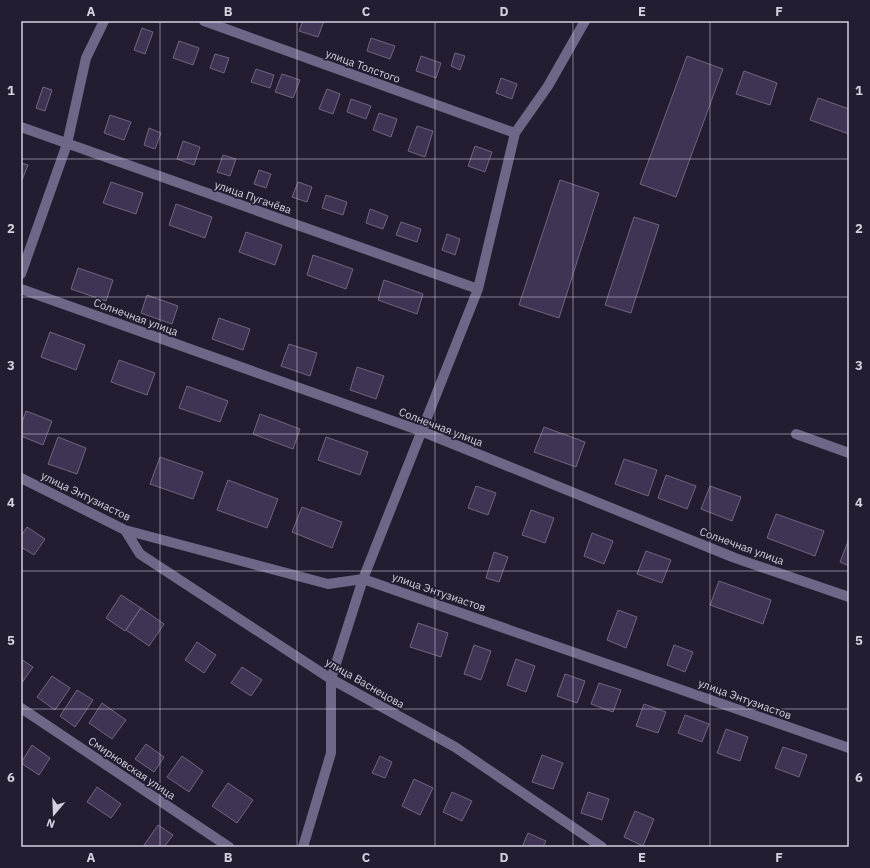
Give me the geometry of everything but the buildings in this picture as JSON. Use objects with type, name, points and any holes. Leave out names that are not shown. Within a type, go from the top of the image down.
[{"type":"street","points":[[21,274],[67,144],[86,58],[104,21]]},
{"type":"street","name":"улица Толстого","points":[[204,21],[515,133]]},
{"type":"street","points":[[303,847],[331,753],[331,679],[363,579],[478,289],[515,133],[548,86],[585,21]]},
{"type":"street","name":"улица Пугачёва","points":[[21,128],[478,289]]},
{"type":"street","name":"Солнечная улица","points":[[21,289],[421,431],[735,558],[849,597]]},
{"type":"street","points":[[796,434],[849,453]]},
{"type":"street","name":"улица Энтузиастов","points":[[21,478],[125,530],[328,584],[363,579],[849,748]]},
{"type":"street","name":"улица Васнецова","points":[[125,530],[140,554],[331,679],[455,747],[602,847]]},
{"type":"street","name":"Смирновская улица","points":[[21,708],[229,847]]}]
